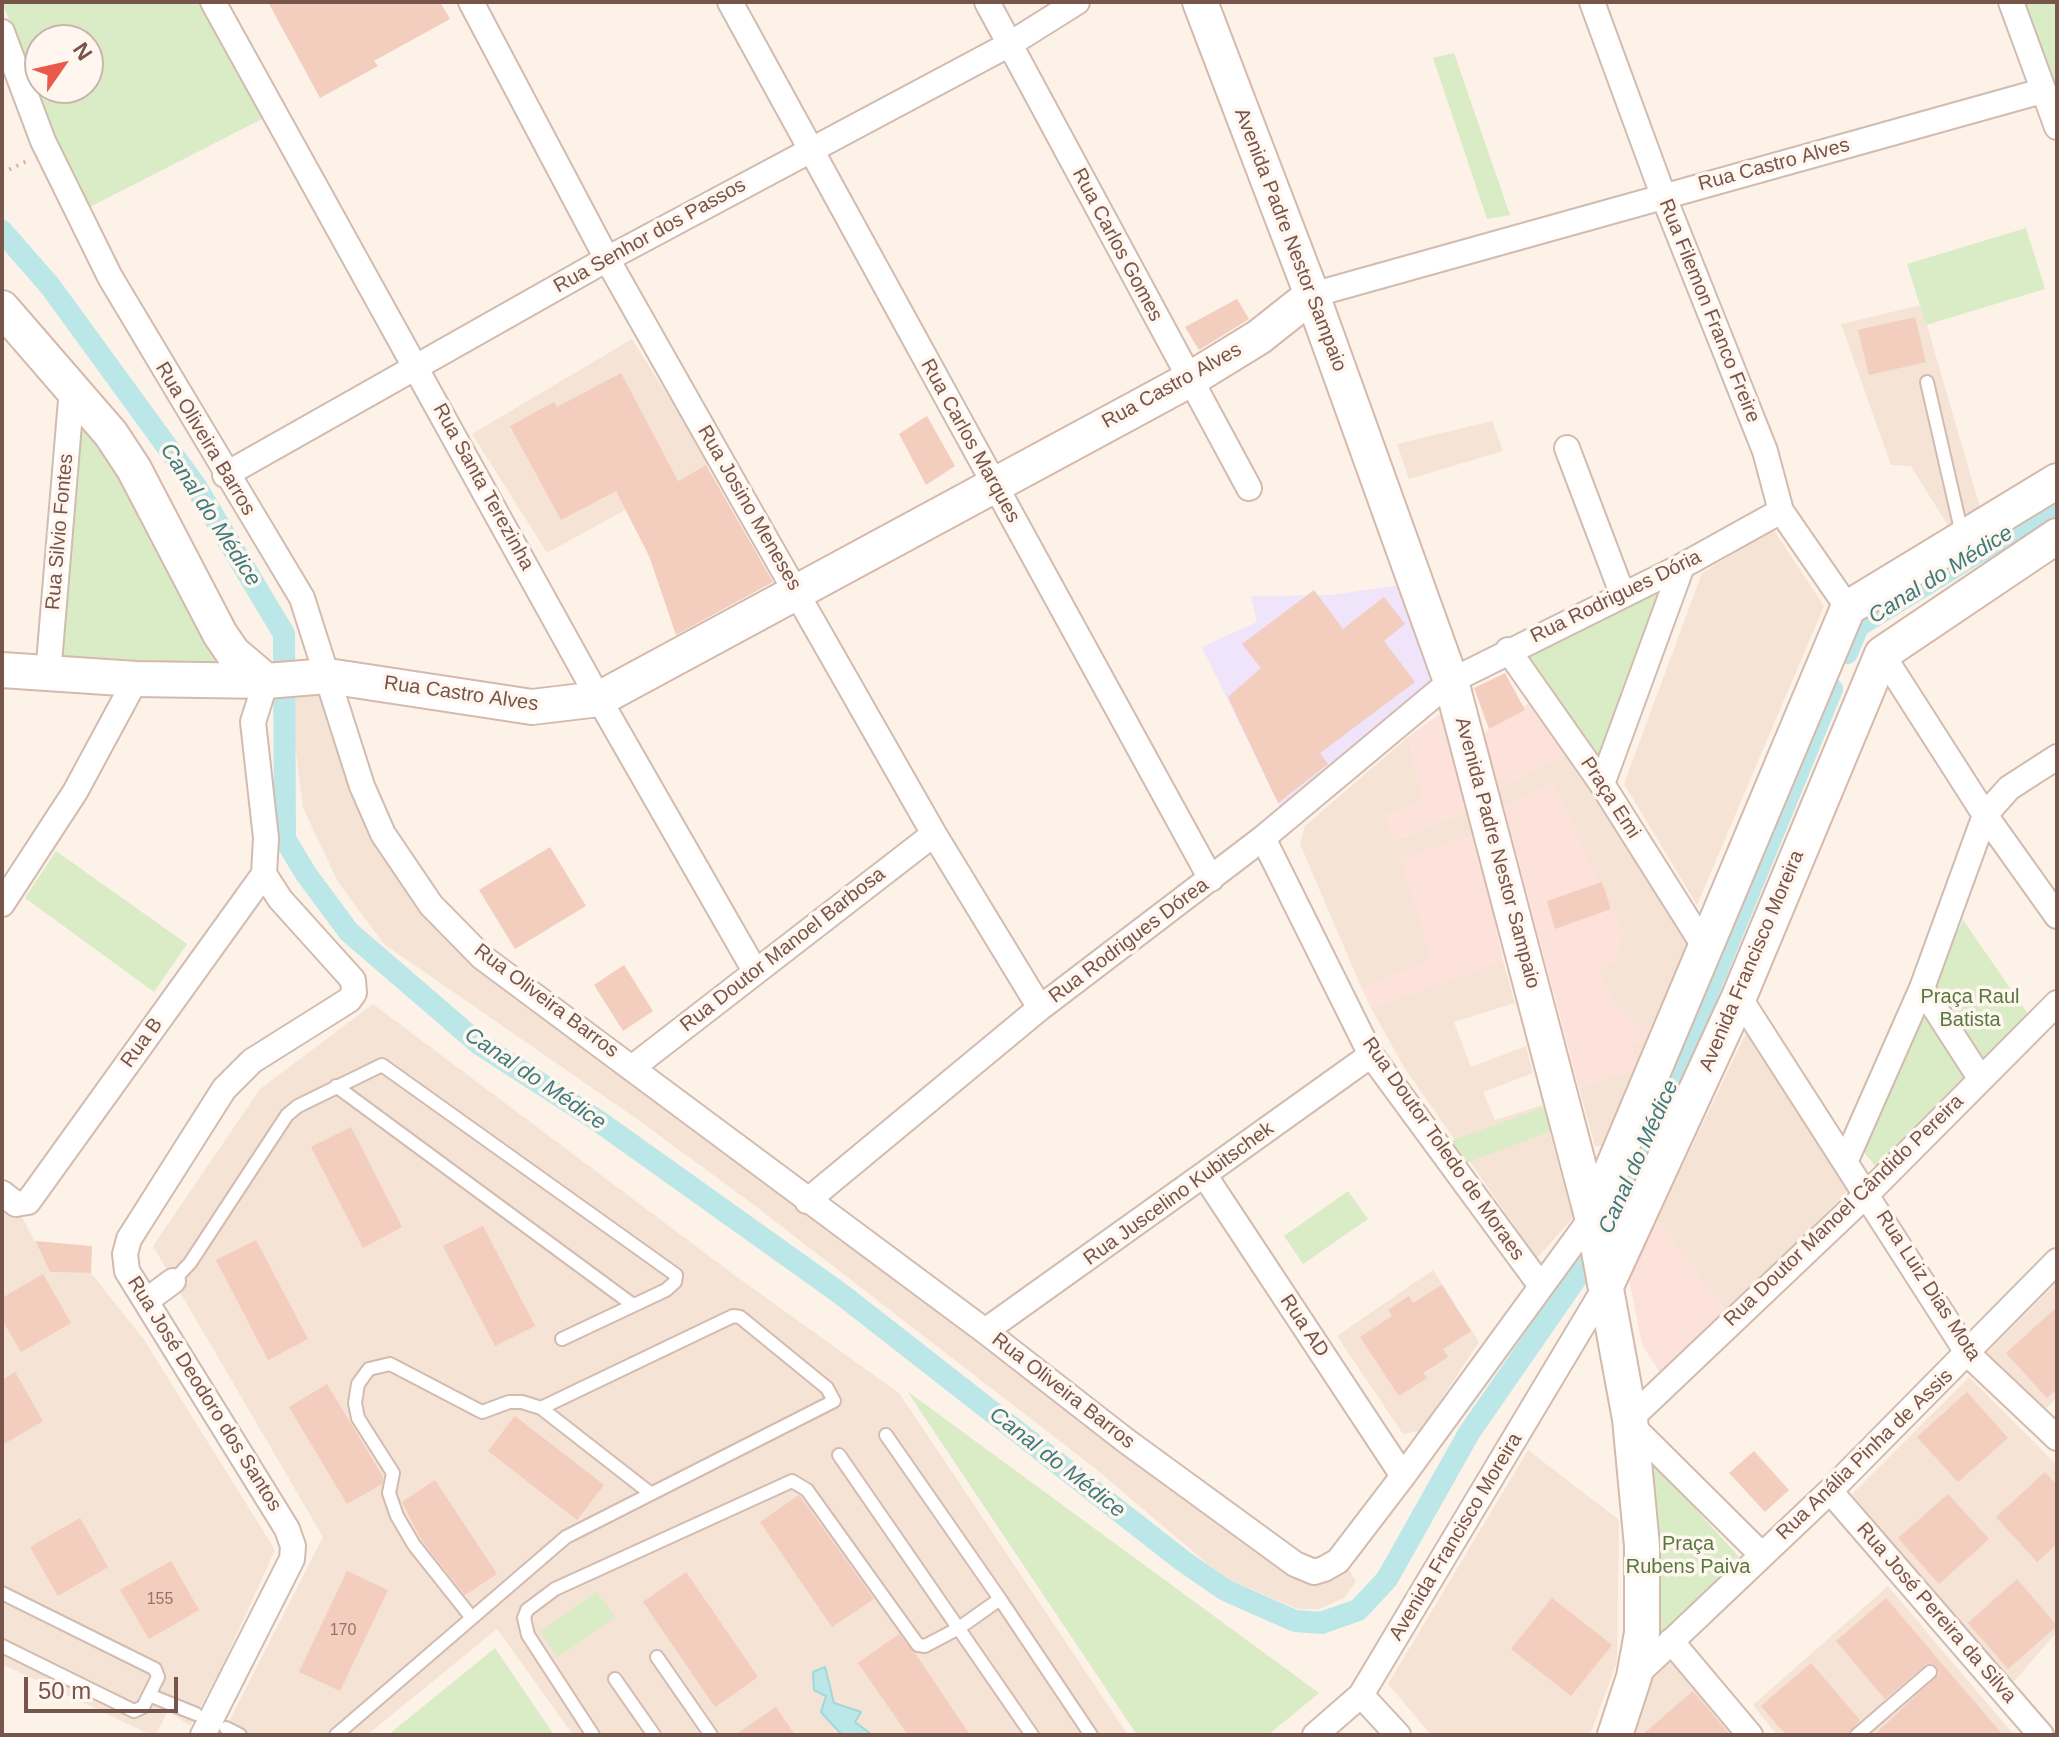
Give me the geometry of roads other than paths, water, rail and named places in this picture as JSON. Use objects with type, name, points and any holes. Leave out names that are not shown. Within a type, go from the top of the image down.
[{"type":"street","name":"Rua Santa Terezinha","points":[[213,2],[599,699],[755,971]]},
{"type":"street","name":"Rua Josino Meneses","points":[[471,2],[607,259],[934,834],[1040,1008]]},
{"type":"street","name":"Rua Carlos Marques","points":[[730,2],[1211,879]]},
{"type":"street","name":"Rua Carlos Gomes","points":[[987,2],[1249,488]]},
{"type":"street","name":"Rua Senhor dos Passos","points":[[225,475],[416,364],[810,149],[1010,44],[1077,2]]},
{"type":"street","name":"Avenida Padre Nestor Sampaio","points":[[1200,2],[1312,295],[1451,681],[1593,1221],[1630,1422],[1642,1546],[1642,1633],[1634,1677],[1615,1735]]},
{"type":"street","name":"Rua Filemon Franco Freire","points":[[1592,2],[1663,195],[1765,451],[1781,511],[1850,610]]},
{"type":"street","points":[[2011,2],[2057,127]]},
{"type":"street","name":"Rua Oliveira Barros","points":[[2,32],[48,151],[110,277],[225,475],[302,598],[324,676],[362,786],[383,834],[431,905],[482,957],[1295,1564],[1314,1572],[1338,1561],[1403,1476]]},
{"type":"street","name":"Rua Castro Alves","points":[[2,670],[136,679],[269,680],[324,676],[532,707],[599,699],[799,594],[993,483],[1189,380],[1259,337],[1312,295],[2042,91]]},
{"type":"street","points":[[2,308],[72,388],[134,469],[220,634],[233,653],[269,680],[253,722],[266,838],[264,874]]},
{"type":"street","name":"Rua Silvio Fontes","points":[[48,675],[72,388]]},
{"type":"street","points":[[1567,448],[1622,593]]},
{"type":"street","points":[[1403,1476],[1541,1286],[1593,1221],[1850,610],[2057,481]]},
{"type":"street","name":"Rua Rodrigues Dória","points":[[1451,681],[1622,593],[1682,566],[1781,511]]},
{"type":"street","points":[[1880,652],[2057,536]]},
{"type":"street","points":[[1602,784],[1682,566]]},
{"type":"street","points":[[1850,610],[1985,815],[2057,916]]},
{"type":"street","name":"Praça Emi","points":[[1508,650],[1602,784],[1706,949]]},
{"type":"street","name":"Avenida Francisco Moreira","points":[[1315,1735],[1361,1695],[1606,1282],[1739,997],[1880,652]]},
{"type":"street","points":[[2,904],[75,792],[136,679]]},
{"type":"street","name":"Rua Rodrigues Dórea","points":[[807,1201],[1040,1008],[1263,838],[1451,681]]},
{"type":"street","points":[[1846,1160],[1922,988],[1985,815],[2009,788],[2057,757]]},
{"type":"street","name":"Rua Doutor Manoel Barbosa","points":[[633,1067],[934,834]]},
{"type":"street","name":"Rua Doutor Toledo de Moraes","points":[[1263,838],[1371,1055],[1541,1286]]},
{"type":"street","name":"Rua B","points":[[9,1198],[28,1202],[264,874]]},
{"type":"street","name":"Rua José Deodoro dos Santos","points":[[215,1727],[292,1559],[293,1546],[287,1529],[127,1271],[125,1254],[129,1239],[224,1089],[252,1061],[349,1000],[354,993],[353,980],[280,899],[264,874]]},
{"type":"street","points":[[1922,988],[1980,1078]]},
{"type":"street","name":"Rua Luiz Dias Mota","points":[[1739,997],[1968,1354],[2057,1438]]},
{"type":"street","name":"Rua Doutor Manoel Cândido Pereira","points":[[1630,1422],[1867,1194],[2057,1003]]},
{"type":"street","name":"Rua Juscelino Kubitschek","points":[[985,1331],[1371,1055]]},
{"type":"street","name":"Rua AD","points":[[1205,1176],[1403,1476]]},
{"type":"street","name":"Rua Anália Pinha de Assis","points":[[1634,1677],[1830,1491],[2057,1261]]},
{"type":"street","points":[[146,1301],[173,1281]]},
{"type":"street","points":[[1630,1422],[1762,1555]]},
{"type":"street","name":"Rua José Pereira da Silva","points":[[1830,1491],[2041,1735]]},
{"type":"street","points":[[1671,1641],[1750,1735]]},
{"type":"street","points":[[1361,1695],[1398,1735]]},
{"type":"lane","points":[[1927,382],[1963,537]]},
{"type":"lane","points":[[173,1281],[190,1263],[277,1127],[298,1106],[375,1065],[391,1068],[671,1268],[676,1275],[675,1282],[562,1339]]},
{"type":"lane","points":[[336,1086],[633,1305]]},
{"type":"lane","points":[[336,1735],[566,1537],[830,1404],[834,1397],[751,1326],[733,1316],[541,1408]]},
{"type":"lane","points":[[472,1618],[414,1545],[397,1516],[389,1493],[393,1473],[358,1418],[355,1403],[358,1384],[369,1369],[390,1364],[482,1412],[509,1402],[541,1408],[650,1493]]},
{"type":"lane","points":[[886,1435],[1091,1735]]},
{"type":"lane","points":[[839,1455],[1032,1735]]},
{"type":"lane","points":[[593,1735],[528,1635],[524,1618],[527,1610],[555,1589],[792,1481],[807,1490],[913,1641],[925,1646],[959,1628],[1000,1599]]},
{"type":"lane","points":[[2,1593],[155,1669],[158,1677],[143,1707],[134,1711],[2,1646]]},
{"type":"lane","points":[[657,1657],[711,1735]]},
{"type":"lane","points":[[1857,1735],[1930,1672]]},
{"type":"lane","points":[[615,1679],[654,1735]]},
{"type":"lane","points":[[149,1695],[215,1727]]},
{"type":"water","points":[[825,1667],[834,1703],[861,1712],[855,1722],[872,1735],[842,1735],[821,1712],[826,1696],[814,1690],[813,1672]]},
{"type":"waterway","name":"Canal do Médice","points":[[2,231],[50,286],[195,485],[284,634],[285,839],[306,874],[349,932],[479,1044],[597,1120],[841,1294],[1183,1561],[1225,1590],[1295,1621],[1321,1623],[1358,1610],[1387,1579],[1469,1433],[1613,1225],[1832,689]]},
{"type":"waterway","name":"Canal do Médice","points":[[1847,653],[1858,626],[2057,504]]},
{"type":"park label","name":"Praça Raul Batista","points":[[1970,1008]]},
{"type":"park label","name":"Praça Rubens Paiva","points":[[1688,1556]]}]
